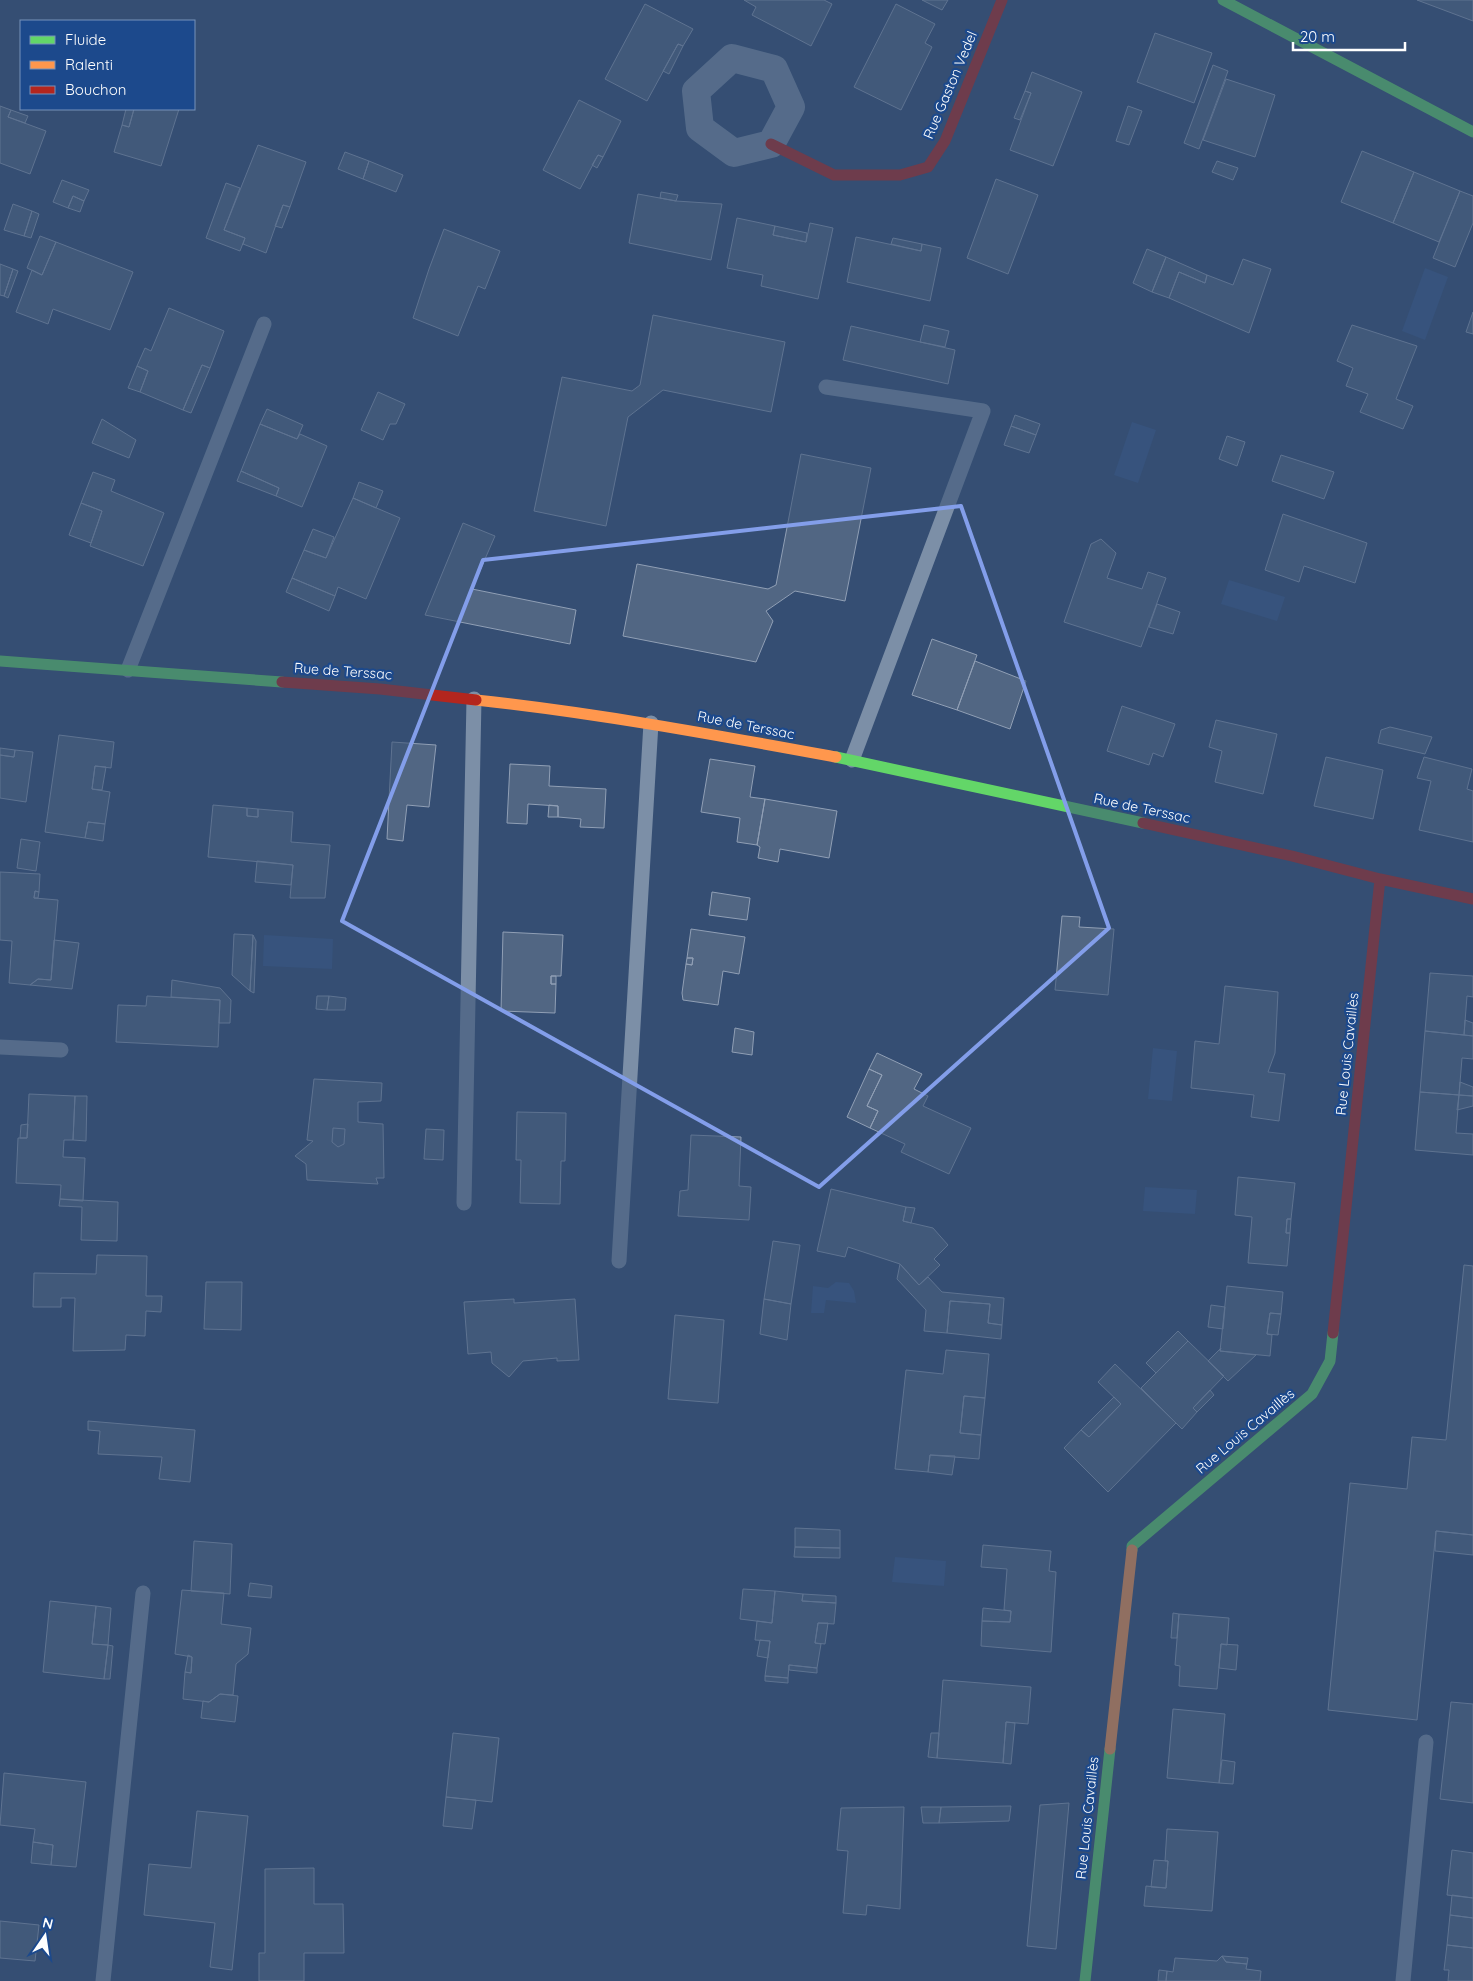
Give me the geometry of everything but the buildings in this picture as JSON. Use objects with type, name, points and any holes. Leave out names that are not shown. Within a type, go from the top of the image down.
[{"type":"street","name":"Rue Gaston Vedel","points":[[771,144],[834,175],[900,175],[928,166],[945,141],[1002,0]]},
{"type":"street","points":[[1223,0],[1473,132]]},
{"type":"street","name":"Rue de Terssac","points":[[0,661],[380,689],[474,699],[651,723],[852,760],[1292,856],[1380,879],[1473,900]]},
{"type":"street","name":"Rue Louis Cavaillès","points":[[1085,1981],[1132,1546],[1312,1394],[1330,1361],[1380,879]]},
{"type":"lane","points":[[128,670],[264,324]]},
{"type":"lane","points":[[826,387],[983,411],[852,760]]},
{"type":"lane","points":[[464,1203],[474,699]]},
{"type":"lane","points":[[619,1261],[651,723]]},
{"type":"lane","points":[[0,1047],[61,1050]]},
{"type":"lane","points":[[103,1981],[144,1592]]},
{"type":"lane","points":[[1403,1981],[1426,1742]]},
{"type":"highlighted area","points":[[961,506],[1109,928],[819,1187],[342,921],[483,560]]},
{"type":"water","points":[[1425,268],[1448,277],[1425,340],[1402,331]]},
{"type":"water","points":[[1132,422],[1156,430],[1138,483],[1114,475]]},
{"type":"water","points":[[1229,580],[1285,597],[1277,621],[1221,604]]},
{"type":"water","points":[[264,935],[333,939],[332,969],[263,966]]},
{"type":"water","points":[[1153,1048],[1177,1051],[1172,1101],[1148,1099]]},
{"type":"water","points":[[1145,1187],[1197,1190],[1195,1214],[1143,1211]]},
{"type":"water","points":[[836,1282],[849,1283],[854,1291],[856,1303],[826,1300],[824,1313],[811,1313],[813,1286],[828,1288]]},
{"type":"water","points":[[895,1557],[946,1561],[944,1586],[892,1582]]},
{"type":"traffic: fast","points":[[1223,0],[1473,132]]},
{"type":"traffic: fast","points":[[0,661],[282,682]]},
{"type":"traffic: fast","points":[[836,757],[1143,823]]},
{"type":"traffic: fast","points":[[1132,1550],[1132,1546],[1312,1394],[1330,1361],[1333,1333]]},
{"type":"traffic: fast","points":[[1085,1981],[1110,1749]]},
{"type":"traffic: slow","points":[[476,700],[611,718],[836,757]]},
{"type":"traffic: slow","points":[[1110,1749],[1132,1550]]},
{"type":"traffic: jam","points":[[771,144],[834,175],[900,175],[928,167],[945,141],[1002,0]]},
{"type":"traffic: jam","points":[[282,682],[380,689],[476,700]]},
{"type":"traffic: jam","points":[[1143,823],[1473,899]]},
{"type":"traffic: jam","points":[[1333,1333],[1380,879]]}]
